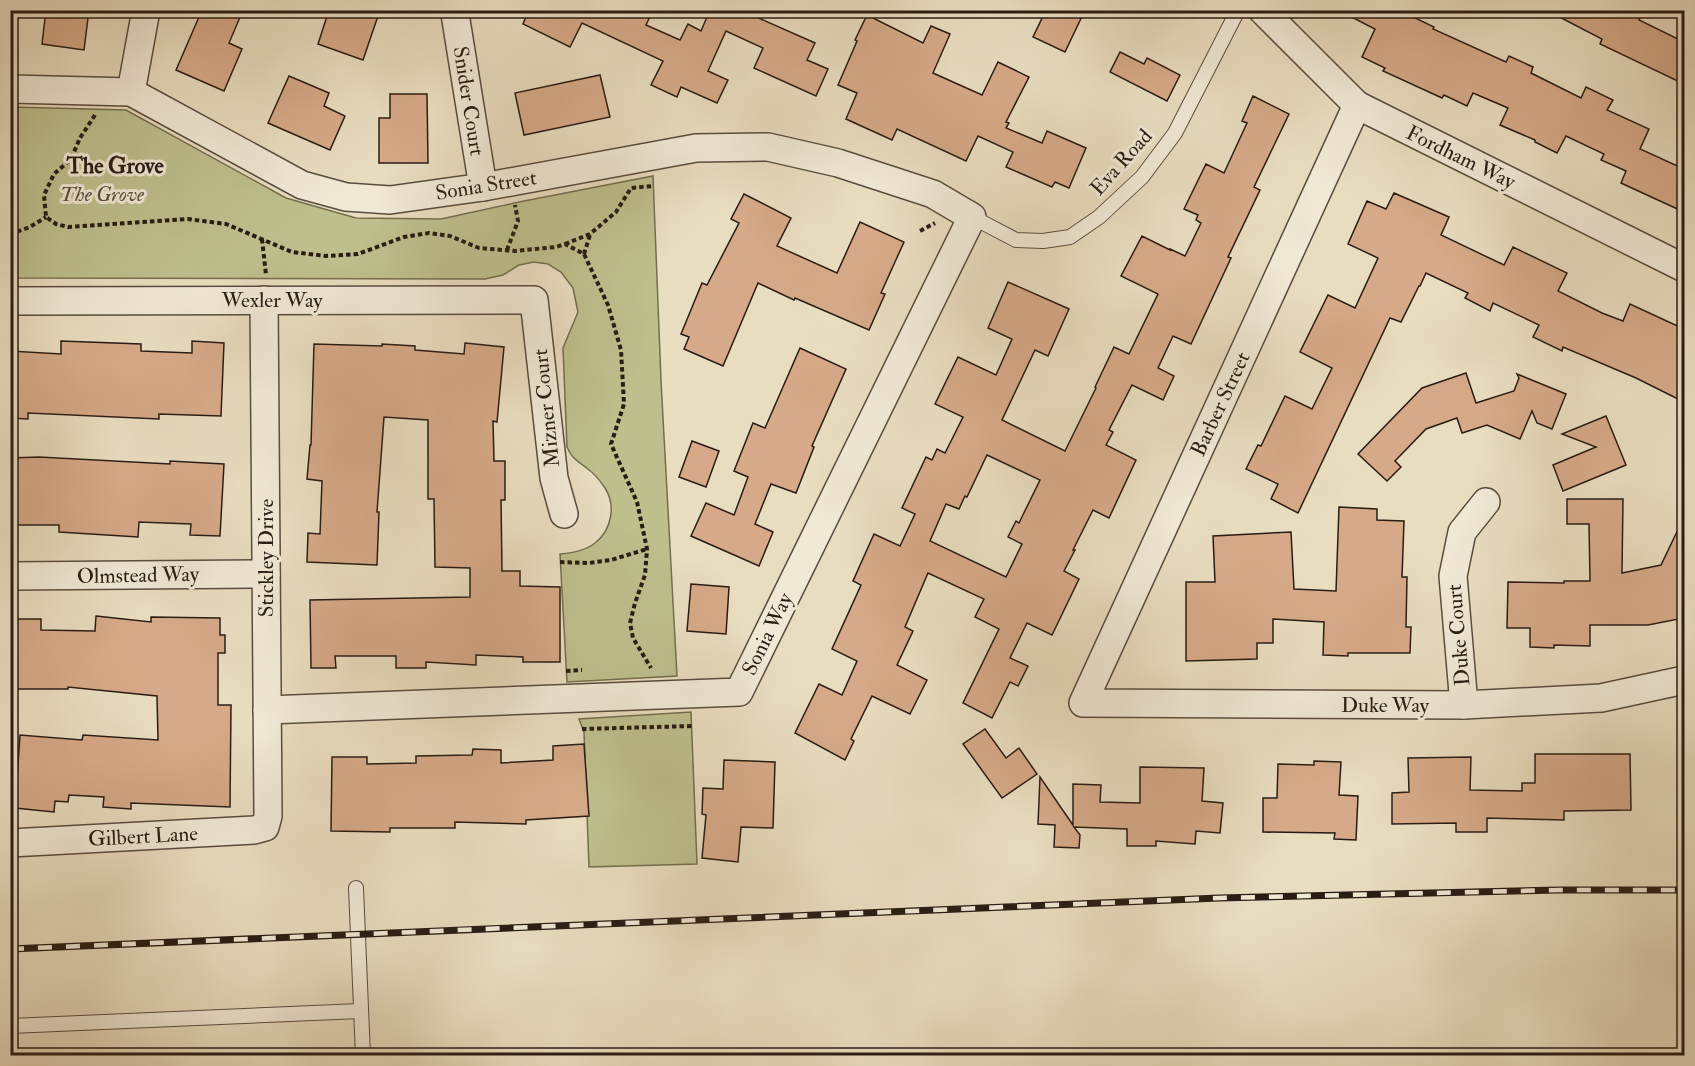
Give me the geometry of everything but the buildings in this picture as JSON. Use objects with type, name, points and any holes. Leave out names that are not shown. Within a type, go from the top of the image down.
[{"type":"street","points":[[120,92],[146,10]]},
{"type":"street","name":"Fordham Way","points":[[1262,10],[1357,105],[1684,268]]},
{"type":"street","name":"Snider Court","points":[[455,14],[483,187]]},
{"type":"street","name":"Sonia Street","points":[[10,89],[120,92],[302,185],[345,197],[390,200],[483,187],[696,148],[768,147],[838,163],[933,194],[972,217]]},
{"type":"street","name":"Barber Street","points":[[1083,704],[1357,105]]},
{"type":"street","name":"Sonia Way","points":[[267,710],[739,692],[972,217]]},
{"type":"street","name":"Stickley Drive","points":[[264,300],[268,816]]},
{"type":"street","name":"Wexler Way","points":[[10,301],[534,300]]},
{"type":"street","name":"Mizner Court","points":[[534,300],[554,478],[564,514]]},
{"type":"street","name":"Duke Court","points":[[1464,705],[1453,576],[1462,532],[1486,502]]},
{"type":"street","name":"Olmstead Way","points":[[10,576],[266,574]]},
{"type":"street","name":"Duke Way","points":[[1083,704],[1464,705],[1601,698],[1684,680]]},
{"type":"street","name":"Gilbert Lane","points":[[10,843],[254,830],[265,827],[268,816]]},
{"type":"lane","name":"Eva Road","points":[[972,217],[1016,240],[1043,241],[1070,237],[1099,217],[1142,177],[1175,133],[1238,10]]},
{"type":"lane","points":[[356,888],[363,1056]]},
{"type":"lane","points":[[10,1026],[360,1011]]},
{"type":"path","points":[[120,92],[81,138],[71,159],[54,174],[44,195],[46,217],[56,224],[68,227],[188,219],[226,224],[292,252],[326,256],[358,254],[404,237],[429,233],[450,236],[479,248],[514,251],[556,247],[590,234],[616,212],[631,188],[653,186]]},
{"type":"path","points":[[507,250],[518,221],[510,182]]},
{"type":"path","points":[[10,234],[30,227],[46,217]]},
{"type":"path","points":[[584,254],[590,234]]},
{"type":"path","points":[[262,239],[266,279],[264,300]]},
{"type":"path","points":[[565,244],[584,254],[608,305],[621,350],[624,404],[610,444],[637,502],[646,549],[645,575],[634,603],[630,623],[633,638],[651,668]]},
{"type":"path","points":[[560,562],[589,563],[611,560],[646,549]]},
{"type":"path","points":[[582,729],[692,726]]},
{"type":"green space","name":"The Grove","points":[[11,107],[126,110],[286,198],[356,218],[441,219],[653,176],[661,381],[677,676],[567,682],[560,554],[583,550],[601,538],[609,524],[611,509],[603,486],[574,458],[567,447],[563,348],[578,312],[573,288],[561,272],[548,264],[534,262],[519,265],[503,275],[485,279],[11,278]]},
{"type":"green space","points":[[691,712],[697,864],[589,867],[584,732],[579,719]]},
{"type":"railway","points":[[10,949],[1219,898],[1560,890],[1684,890]]},
{"type":"district","name":"The Grove","points":[[115,165]]}]
